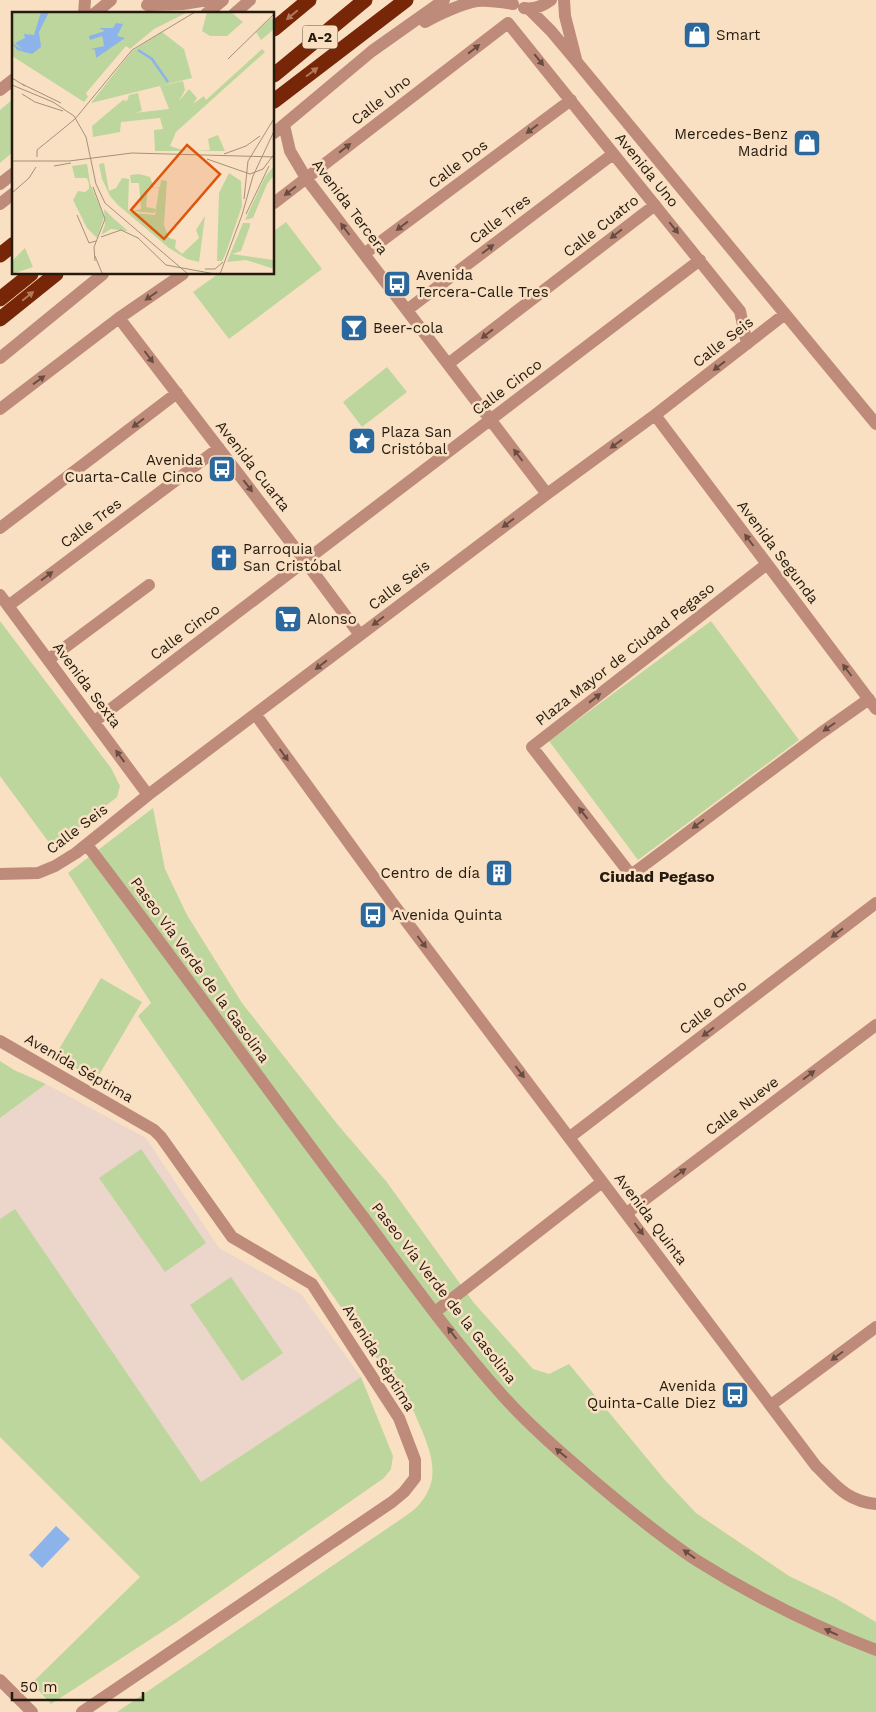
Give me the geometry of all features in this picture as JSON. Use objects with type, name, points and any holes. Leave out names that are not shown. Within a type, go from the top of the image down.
[{"type":"highway","name":"A-2","points":[[275,28],[309,0]]},
{"type":"highway","name":"A-2","points":[[275,74],[365,0]]},
{"type":"highway","points":[[275,100],[406,0]]},
{"type":"highway","points":[[0,255],[12,246]]},
{"type":"highway","points":[[0,299],[30,275]]},
{"type":"highway","points":[[0,319],[55,275]]},
{"type":"street","points":[[96,12],[111,0]]},
{"type":"street","points":[[146,6],[183,4],[208,0]]},
{"type":"street","points":[[208,12],[223,0]]},
{"type":"street","points":[[236,12],[250,0]]},
{"type":"street","points":[[279,129],[372,52],[444,0]]},
{"type":"street","points":[[529,9],[544,5],[550,0]]},
{"type":"street","points":[[564,0],[577,62]]},
{"type":"street","points":[[372,52],[435,16],[475,1],[511,2],[529,9],[551,31],[577,62],[876,424]]},
{"type":"street","name":"Avenida Uno","points":[[508,23],[740,311],[747,344]]},
{"type":"street","name":"Calle Uno","points":[[275,202],[508,23]]},
{"type":"street","points":[[0,90],[12,80]]},
{"type":"street","name":"Calle Dos","points":[[364,254],[571,100]]},
{"type":"street","name":"Avenida Tercera","points":[[279,129],[306,178],[547,494]]},
{"type":"street","name":"Calle Tres","points":[[407,310],[612,154]]},
{"type":"street","points":[[0,184],[12,174]]},
{"type":"street","points":[[0,204],[12,195]]},
{"type":"street","name":"Calle Cuatro","points":[[448,364],[655,205]]},
{"type":"street","name":"Calle Cinco","points":[[94,721],[700,260]]},
{"type":"street","points":[[0,358],[102,275]]},
{"type":"street","points":[[0,409],[119,318],[182,275]]},
{"type":"street","name":"Calle Seis","points":[[0,874],[38,873],[63,862],[87,845],[148,795],[256,716],[547,494],[655,415],[785,314]]},
{"type":"street","name":"Avenida Cuarta","points":[[119,318],[360,635]]},
{"type":"street","points":[[0,528],[177,393]]},
{"type":"street","name":"Avenida Segunda","points":[[655,415],[872,704]]},
{"type":"street","name":"Calle Tres","points":[[4,600],[218,448]]},
{"type":"street","name":"Plaza Mayor de Ciudad Pegaso","points":[[767,564],[532,747],[631,875],[821,733],[872,704]]},
{"type":"street","points":[[48,660],[149,585]]},
{"type":"street","name":"Avenida Sexta","points":[[4,600],[148,795]]},
{"type":"street","name":"Avenida Quinta","points":[[256,716],[391,901],[602,1182],[627,1212],[816,1466],[844,1494],[866,1503],[876,1504]]},
{"type":"street","name":"Paseo Vía Verde de la Gasolina","points":[[87,845],[168,951],[295,1128],[435,1312],[504,1397],[548,1442],[644,1522],[695,1559],[771,1603],[838,1636],[876,1650]]},
{"type":"street","name":"Calle Ocho","points":[[570,1137],[876,903]]},
{"type":"street","name":"Calle Nueve","points":[[627,1212],[876,1025]]},
{"type":"street","name":"Avenida Séptima","points":[[0,1041],[154,1130],[162,1137],[232,1237],[312,1284],[399,1418],[415,1460],[415,1478],[404,1492],[392,1502],[82,1712]]},
{"type":"street","points":[[435,1312],[602,1182]]},
{"type":"street","points":[[770,1405],[876,1327]]},
{"type":"street","points":[[0,1680],[32,1712]]},
{"type":"shaded area","points":[[46,1084],[146,1138],[219,1248],[301,1294],[361,1377],[201,1482],[15,1210],[0,1219],[0,1118]]},
{"type":"green space","points":[[12,100],[12,153],[0,163],[0,110]]},
{"type":"green space","points":[[286,222],[322,269],[229,339],[193,292],[217,275],[275,275],[275,230]]},
{"type":"green space","points":[[387,367],[407,392],[362,427],[343,402]]},
{"type":"green space","points":[[0,621],[111,768],[120,786],[117,797],[53,848],[0,776]]},
{"type":"green space","points":[[711,621],[799,740],[638,860],[549,741]]},
{"type":"green space","points":[[153,808],[165,869],[187,915],[242,1003],[338,1125],[386,1181],[474,1303],[533,1369],[549,1374],[569,1364],[664,1479],[696,1513],[789,1576],[835,1598],[876,1622],[876,1712],[117,1712],[407,1515],[418,1506],[428,1491],[432,1480],[431,1457],[414,1412],[138,1016],[151,1003],[68,873]]},
{"type":"green space","points":[[101,978],[142,1002],[96,1080],[55,1056]]},
{"type":"green space","points":[[0,1061],[14,1070],[46,1084],[0,1118]]},
{"type":"green space","points":[[141,1149],[206,1243],[165,1272],[99,1178]]},
{"type":"green space","points":[[15,1209],[201,1482],[361,1377],[393,1456],[391,1469],[384,1478],[177,1622],[51,1704],[32,1683],[140,1577],[0,1437],[0,1219]]},
{"type":"green space","points":[[231,1277],[283,1353],[242,1381],[190,1305]]},
{"type":"water","points":[[56,1526],[70,1539],[42,1568],[29,1555]]},
{"type":"place","name":"Smart","points":[[697,35]]},
{"type":"place","name":"Mercedes-Benz Madrid","points":[[807,143]]},
{"type":"place","name":"Avenida Tercera-Calle Tres","points":[[397,284]]},
{"type":"place","name":"Beer-cola","points":[[354,328]]},
{"type":"place","name":"Plaza San Cristóbal","points":[[362,441]]},
{"type":"place","name":"Avenida Cuarta-Calle Cinco","points":[[222,469]]},
{"type":"place","name":"Parroquia San Cristóbal","points":[[224,558]]},
{"type":"place","name":"Alonso","points":[[288,619]]},
{"type":"place","name":"Centro de día","points":[[499,873]]},
{"type":"place","name":"Avenida Quinta","points":[[373,915]]},
{"type":"place","name":"Avenida Quinta-Calle Diez","points":[[735,1395]]},
{"type":"district","name":"Ciudad Pegaso","points":[[657,876]]}]
